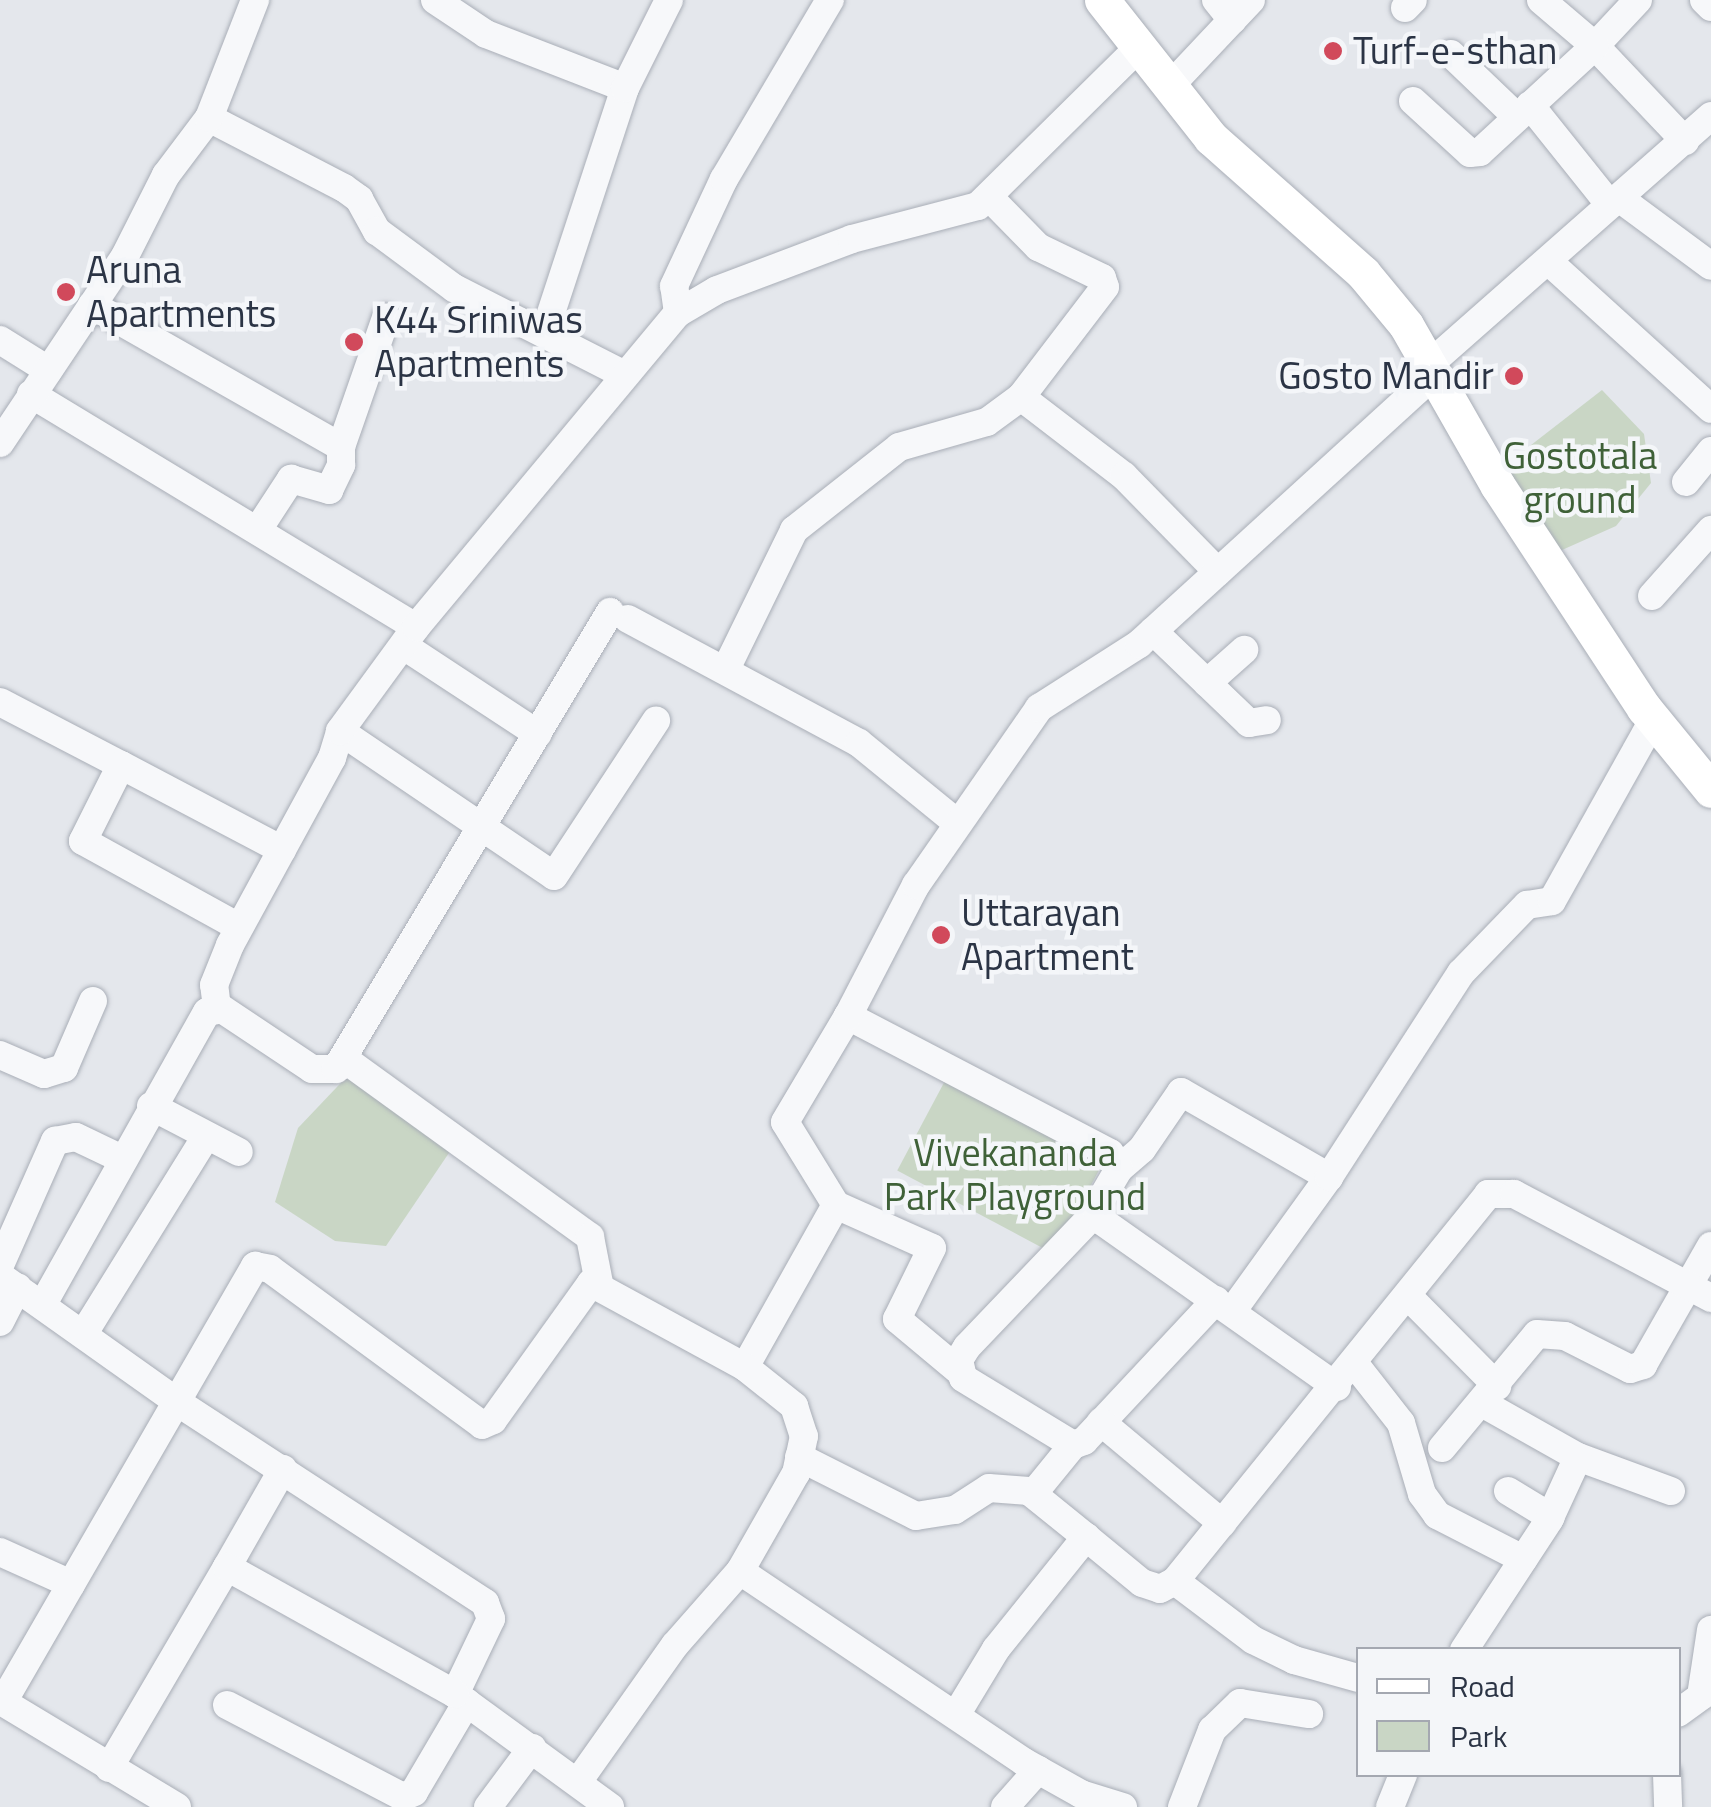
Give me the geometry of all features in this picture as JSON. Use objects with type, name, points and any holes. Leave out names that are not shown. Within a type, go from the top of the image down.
[{"type":"main road","points":[[1102,0],[1211,138],[1363,273],[1435,367],[1498,486],[1653,720],[1711,790]]},
{"type":"street","points":[[0,444],[154,207],[166,175],[209,118],[255,0]]},
{"type":"street","points":[[435,0],[486,34],[626,88]]},
{"type":"street","points":[[545,332],[626,88],[669,0]]},
{"type":"street","points":[[678,313],[674,286],[724,179],[830,0]]},
{"type":"street","points":[[1542,0],[1595,46],[1685,141]]},
{"type":"street","points":[[1413,101],[1475,154],[1595,46],[1638,0]]},
{"type":"street","points":[[1704,0],[1711,7]]},
{"type":"street","points":[[1170,86],[1233,7]]},
{"type":"street","points":[[216,1008],[214,985],[240,927],[332,758],[340,732],[410,636],[678,313],[716,290],[852,239],[961,213],[990,198],[1138,48]]},
{"type":"street","points":[[1452,54],[1524,111],[1614,201],[1711,266]]},
{"type":"street","points":[[1073,1445],[1024,1419],[897,1319],[932,1248],[836,1205],[785,1122],[789,1106],[848,1016],[956,822],[1039,708],[1153,631],[1548,261],[1711,116]]},
{"type":"street","points":[[209,118],[344,188],[359,199],[378,230],[454,288],[624,374]]},
{"type":"street","points":[[726,669],[794,530],[899,447],[987,422],[1020,398],[1105,287],[1102,278],[1038,247],[990,198]]},
{"type":"street","points":[[1548,261],[1711,409]]},
{"type":"street","points":[[92,305],[341,446]]},
{"type":"street","points":[[259,528],[291,479],[329,490],[342,465],[341,446],[386,318]]},
{"type":"street","points":[[0,340],[48,370]]},
{"type":"street","points":[[31,394],[259,528],[538,734]]},
{"type":"street","points":[[1020,398],[1124,476],[1218,572]]},
{"type":"street","points":[[1686,482],[1711,451]]},
{"type":"street","points":[[1652,596],[1711,530]]},
{"type":"street","points":[[216,1008],[312,1069],[336,1069],[538,734],[619,616],[726,669],[859,743],[956,822]]},
{"type":"street","points":[[1153,631],[1248,724],[1267,720]]},
{"type":"street","points":[[1207,684],[1244,650]]},
{"type":"street","points":[[0,702],[282,850]]},
{"type":"street","points":[[1033,1494],[1073,1445],[1224,1305],[1329,1176],[1461,973],[1527,905],[1552,901],[1653,720]]},
{"type":"street","points":[[340,732],[484,827],[548,886],[656,721]]},
{"type":"street","points":[[122,765],[83,842],[240,927]]},
{"type":"street","points":[[0,1055],[44,1074],[64,1068],[93,1001]]},
{"type":"street","points":[[43,1304],[120,1158],[207,1012],[216,1008]]},
{"type":"street","points":[[848,1016],[1022,1102],[1110,1153],[1119,1168]]},
{"type":"street","points":[[343,1058],[590,1237],[599,1284]]},
{"type":"street","points":[[958,1370],[967,1347],[1095,1212],[1119,1168],[1142,1149],[1181,1092],[1329,1176]]},
{"type":"street","points":[[151,1106],[240,1152]]},
{"type":"street","points":[[84,1333],[206,1136]]},
{"type":"street","points":[[0,1265],[55,1141],[76,1137],[120,1158]]},
{"type":"street","points":[[799,1458],[916,1516],[956,1510],[989,1488],[1033,1494],[1142,1583],[1160,1589],[1175,1581],[1336,1388],[1476,1203],[1502,1190],[1711,1298]]},
{"type":"street","points":[[745,1367],[836,1205]]},
{"type":"street","points":[[1095,1212],[1336,1388]]},
{"type":"street","points":[[1442,1448],[1546,1331],[1637,1369],[1649,1360],[1684,1286],[1711,1246]]},
{"type":"street","points":[[177,1807],[2,1704],[255,1266],[270,1268],[487,1425],[585,1287],[599,1284],[745,1367],[803,1420],[799,1458],[740,1571],[675,1645],[580,1779]]},
{"type":"street","points":[[0,1322],[9,1282],[177,1402],[485,1603],[491,1618],[461,1698],[414,1792],[403,1797],[226,1704]]},
{"type":"street","points":[[1408,1296],[1489,1394],[1578,1457],[1671,1491]]},
{"type":"street","points":[[1354,1363],[1400,1423],[1422,1494],[1438,1516],[1523,1559]]},
{"type":"street","points":[[1102,1422],[1222,1523]]},
{"type":"street","points":[[1466,1647],[1551,1517],[1578,1457]]},
{"type":"street","points":[[109,1768],[283,1469]]},
{"type":"street","points":[[1508,1492],[1551,1517]]},
{"type":"street","points":[[956,1715],[996,1648],[1086,1537]]},
{"type":"street","points":[[0,1552],[71,1584]]},
{"type":"street","points":[[228,1567],[461,1698],[580,1779],[610,1807]]},
{"type":"street","points":[[740,1571],[1038,1770],[1081,1794],[1123,1807]]},
{"type":"street","points":[[1175,1581],[1253,1640],[1294,1660],[1356,1677]]},
{"type":"street","points":[[1681,1711],[1701,1696],[1711,1630]]},
{"type":"street","points":[[1182,1807],[1212,1730],[1240,1703],[1309,1714]]},
{"type":"street","points":[[488,1807],[532,1748]]},
{"type":"street","points":[[1005,1807],[1038,1770]]},
{"type":"street","points":[[1390,1807],[1402,1777]]},
{"type":"street","points":[[1667,1777],[1668,1807]]},
{"type":"green space","name":"Gostotala ground","points":[[1602,390],[1644,434],[1651,483],[1616,526],[1553,554],[1499,470]]},
{"type":"green space","points":[[355,1068],[455,1144],[386,1246],[335,1241],[275,1202],[298,1128]]},
{"type":"green space","name":"Vivekananda Park Playground","points":[[947,1077],[1104,1161],[1054,1254],[897,1171]]},
{"type":"place","name":"Turf-e-sthan","points":[[1333,51]]},
{"type":"place","name":"Aruna Apartments","points":[[66,292]]},
{"type":"place","name":"K44 Sriniwas Apartments","points":[[354,342]]},
{"type":"place","name":"Gosto Mandir","points":[[1514,376]]},
{"type":"place","name":"Uttarayan Apartment","points":[[941,935]]}]
